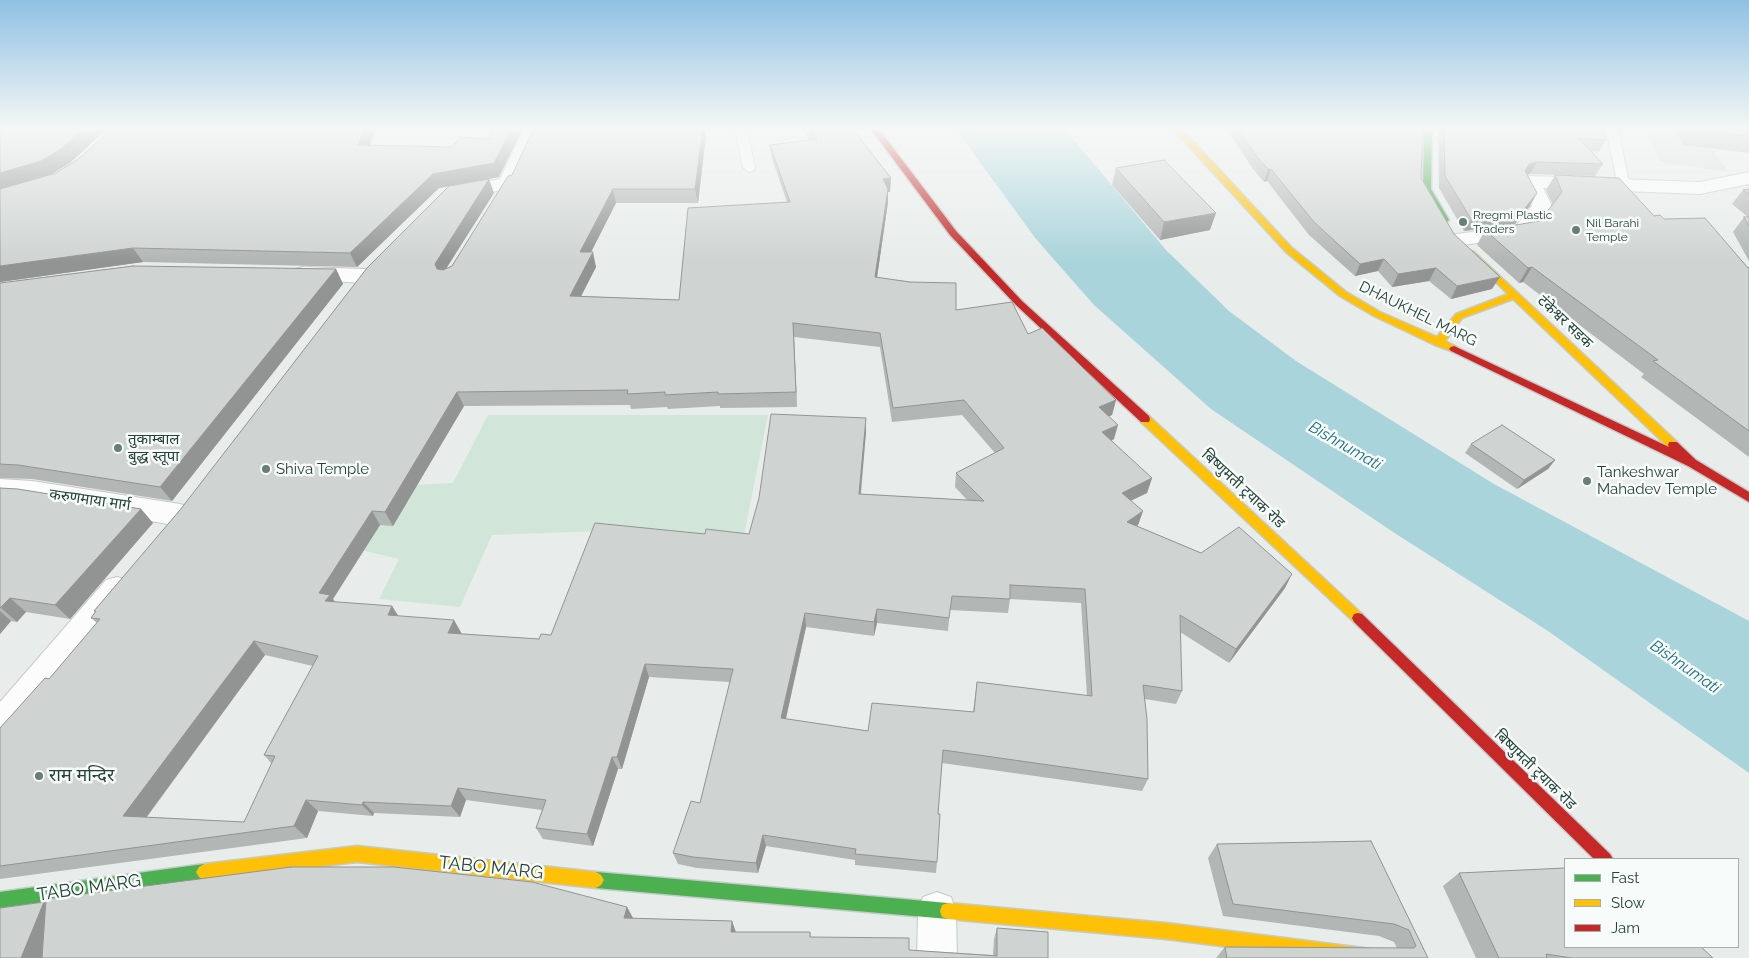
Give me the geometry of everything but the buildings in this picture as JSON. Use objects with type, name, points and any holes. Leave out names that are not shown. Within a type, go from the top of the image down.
[{"type":"main road","name":"बिष्णुमती ट्रयाक रोड","points":[[907,173],[953,234],[1019,303],[1300,561],[1604,858]]},
{"type":"main road","name":"DHAUKHEL MARG","points":[[1218,173],[1270,229],[1319,275],[1343,294],[1377,314],[1692,463]]},
{"type":"main road","name":"टंकेश्वर सडक","points":[[1427,173],[1426,189],[1457,240],[1692,463],[1749,498]]},
{"type":"main road","points":[[1438,342],[1459,316],[1514,295]]},
{"type":"main road","name":"TABO MARG","points":[[0,900],[282,861],[358,854],[607,881],[1166,931],[1379,958]]},
{"type":"street","points":[[440,200],[447,193],[503,191],[512,173]]},
{"type":"street","points":[[1457,240],[1523,232],[1542,206],[1530,182],[1624,187],[1700,188],[1749,178]]},
{"type":"street","points":[[278,273],[371,269],[346,299]]},
{"type":"street","name":"करुणमाया मार्ग","points":[[0,489],[32,491],[178,517]]},
{"type":"street","points":[[0,727],[135,568]]},
{"type":"street","points":[[937,911],[937,958]]},
{"type":"lane","points":[[1621,173],[1624,187]]},
{"type":"green space","points":[[488,415],[768,415],[743,540],[629,530],[492,535],[460,607],[379,599],[399,559],[340,545],[372,487],[453,483]]},
{"type":"water","name":"Bishnumati","points":[[988,173],[1101,173],[1166,250],[1229,311],[1296,361],[1494,484],[1749,621],[1749,773],[1548,631],[1393,532],[1211,409],[1094,305],[1036,239]]},
{"type":"traffic: fast","points":[[1427,173],[1427,189],[1445,220]]},
{"type":"traffic: fast","points":[[0,900],[204,872]]},
{"type":"traffic: fast","points":[[596,880],[948,911]]},
{"type":"traffic: slow","points":[[1217,173],[1289,250],[1343,294],[1377,314],[1454,349]]},
{"type":"traffic: slow","points":[[1471,254],[1673,445]]},
{"type":"traffic: slow","points":[[1438,343],[1459,316],[1515,295]]},
{"type":"traffic: slow","points":[[1145,419],[1358,618]]},
{"type":"traffic: slow","points":[[204,872],[357,854],[596,880]]},
{"type":"traffic: slow","points":[[948,911],[1166,931],[1379,958]]},
{"type":"traffic: jam","points":[[908,173],[953,233],[1019,303],[1145,419]]},
{"type":"traffic: jam","points":[[1454,349],[1692,463]]},
{"type":"traffic: jam","points":[[1673,445],[1692,463],[1749,498]]},
{"type":"traffic: jam","points":[[1358,618],[1604,858]]},
{"type":"place","name":"Rregmi Plastic Traders","points":[[1463,222]]},
{"type":"place","name":"Nil Barahi Temple","points":[[1576,230]]},
{"type":"place","name":"तुकाम्बाल बुद्ध स्तूपा","points":[[118,448]]},
{"type":"place","name":"Shiva Temple","points":[[266,469]]},
{"type":"place","name":"Tankeshwar Mahadev Temple","points":[[1587,481]]},
{"type":"place","name":"राम मन्दिर","points":[[39,776]]}]
